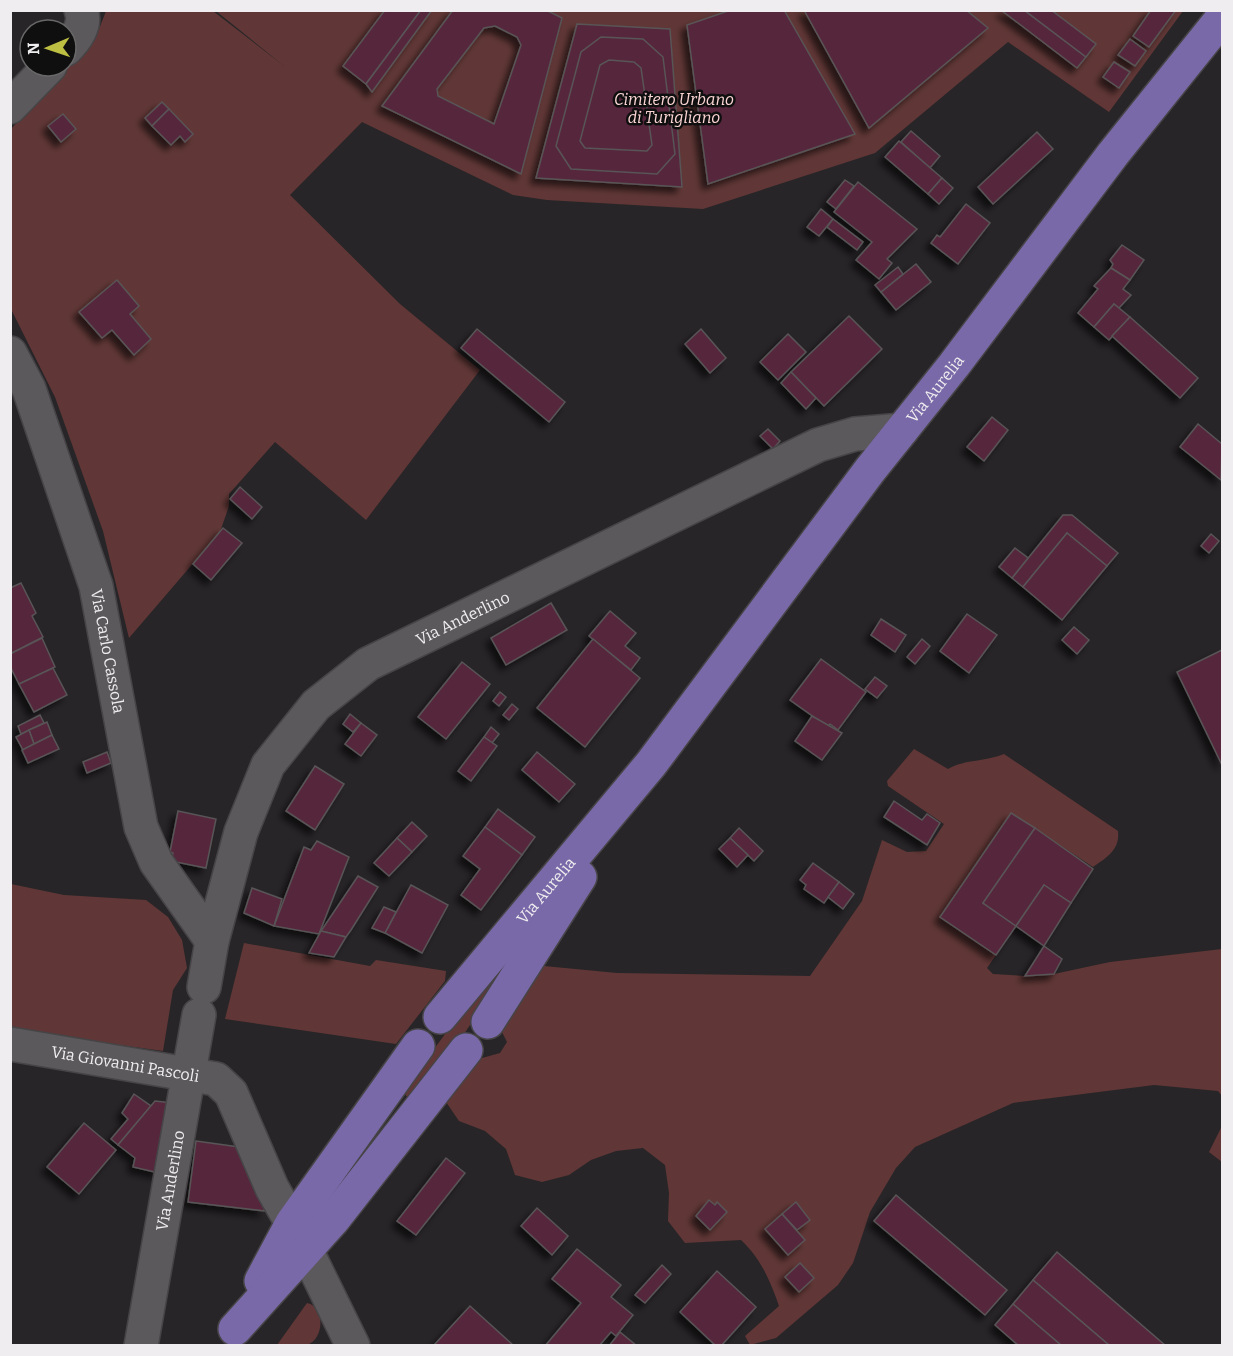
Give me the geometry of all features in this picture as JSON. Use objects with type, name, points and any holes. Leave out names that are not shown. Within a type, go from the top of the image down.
[{"type":"main road","name":"Via Aurelia","points":[[440,1017],[651,764],[1113,154],[1222,18]]},
{"type":"main road","name":"Via Aurelia","points":[[488,1022],[651,764]]},
{"type":"main road","points":[[230,1337],[418,1046]]},
{"type":"main road","points":[[293,1239],[333,1220],[466,1050]]},
{"type":"street","points":[[78,37],[83,16],[81,10]]},
{"type":"street","points":[[10,107],[38,78]]},
{"type":"street","name":"Via Carlo Cassola","points":[[10,353],[29,389],[96,586],[141,827],[156,862],[212,941]]},
{"type":"street","name":"Via Anderlino","points":[[141,1346],[212,941],[241,832],[268,765],[316,705],[368,664],[818,445],[855,434],[902,430]]},
{"type":"street","name":"Via Giovanni Pascoli","points":[[10,1044],[216,1079],[231,1093],[272,1188],[285,1206],[293,1239],[353,1346]]},
{"type":"green space","name":"Cimitero Urbano di Turigliano","points":[[106,11],[213,11],[284,66],[216,11],[1183,11],[1109,112],[1008,42],[875,153],[703,209],[547,200],[513,195],[362,122],[290,195],[400,304],[480,370],[366,520],[275,442],[229,494],[229,506],[220,532],[129,638],[103,531],[55,397],[11,309],[11,129],[58,78],[78,78],[78,56],[96,37]]},
{"type":"green space","points":[[914,749],[948,769],[1004,754],[1118,831],[1115,848],[1093,867],[1011,813],[940,917],[996,955],[987,968],[993,974],[1025,976],[1054,974],[1110,962],[1222,949],[1222,1096],[1218,1091],[1154,1085],[1013,1103],[915,1147],[896,1168],[870,1212],[853,1263],[838,1285],[776,1338],[750,1345],[745,1336],[779,1306],[768,1279],[759,1262],[741,1240],[685,1243],[668,1221],[669,1193],[665,1165],[643,1148],[616,1151],[591,1160],[569,1175],[542,1182],[515,1175],[506,1149],[485,1131],[459,1121],[444,1099],[475,1060],[500,1053],[507,1042],[501,1030],[526,983],[544,966],[617,973],[810,976],[862,901],[882,840],[907,852],[926,851],[944,824],[888,786],[887,781]]},
{"type":"green space","points":[[11,884],[64,895],[146,900],[168,917],[182,940],[187,968],[173,990],[163,1051],[11,1030]]},
{"type":"green space","points":[[244,943],[370,966],[376,960],[446,971],[445,981],[396,1044],[225,1019]]},
{"type":"green space","points":[[489,975],[497,975],[498,983],[456,1046],[415,1097],[406,1096],[405,1088]]},
{"type":"green space","points":[[1222,1126],[1222,1162],[1209,1152]]},
{"type":"green space","points":[[307,1303],[313,1305],[320,1316],[320,1330],[313,1342],[304,1346],[277,1345]]},
{"type":"building","points":[[385,10],[421,10],[366,84],[343,66]]},
{"type":"building","points":[[421,10],[432,10],[372,92],[366,84]]},
{"type":"building","points":[[453,10],[546,10],[562,18],[521,174],[382,106]],"holes":[[[495,26],[517,37],[521,45],[494,124],[438,96],[437,89],[484,28]]]},
{"type":"building","points":[[731,10],[784,10],[855,134],[708,184],[687,25]]},
{"type":"building","points":[[804,10],[966,10],[988,28],[869,128]]},
{"type":"building","points":[[1001,10],[1024,10],[1086,57],[1077,68]]},
{"type":"building","points":[[1024,10],[1051,10],[1096,44],[1086,57]]},
{"type":"building","points":[[1151,10],[1176,10],[1149,47],[1133,36]]},
{"type":"building","points":[[577,24],[670,29],[682,187],[536,178]]},
{"type":"building","points":[[601,37],[643,39],[663,57],[675,154],[657,174],[571,169],[556,146],[581,52]],"holes":[[[609,60],[634,62],[641,68],[652,145],[647,151],[585,148],[580,141],[600,65]]]},
{"type":"building","points":[[1130,39],[1146,51],[1135,66],[1118,55]]},
{"type":"building","points":[[1114,62],[1130,72],[1119,88],[1103,77]]},
{"type":"building","points":[[162,102],[169,109],[152,126],[145,118]]},
{"type":"building","points":[[169,109],[193,134],[185,142],[180,136],[171,145],[152,126]]},
{"type":"building","points":[[63,114],[76,129],[61,142],[48,126]]},
{"type":"building","points":[[911,131],[940,156],[930,168],[901,142]]},
{"type":"building","points":[[1037,132],[1053,149],[993,204],[978,187]]},
{"type":"building","points":[[899,141],[942,178],[928,194],[885,157]]},
{"type":"building","points":[[942,178],[953,188],[939,204],[928,194]]},
{"type":"building","points":[[845,180],[854,186],[836,209],[827,202]]},
{"type":"building","points":[[858,182],[917,229],[887,259],[892,263],[879,279],[856,260],[872,242],[834,212]]},
{"type":"building","points":[[966,204],[990,223],[958,264],[931,243],[937,235],[940,237]]},
{"type":"building","points":[[821,209],[833,219],[819,236],[807,227]]},
{"type":"building","points":[[833,219],[863,242],[857,250],[827,227]]},
{"type":"building","points":[[1122,245],[1144,260],[1130,280],[1111,268],[1113,264],[1110,260]]},
{"type":"building","points":[[916,264],[931,282],[896,310],[881,292]]},
{"type":"building","points":[[898,267],[903,274],[881,292],[875,285]]},
{"type":"building","points":[[1111,268],[1130,280],[1123,289],[1131,295],[1119,308],[1114,304],[1094,327],[1078,313],[1098,289],[1094,286]]},
{"type":"building","points":[[117,280],[139,306],[130,314],[151,339],[134,355],[112,330],[102,338],[79,312]]},
{"type":"building","points":[[1114,304],[1130,317],[1109,340],[1094,327]]},
{"type":"building","points":[[849,316],[882,349],[824,406],[791,372]]},
{"type":"building","points":[[1130,317],[1198,378],[1180,398],[1112,336]]},
{"type":"building","points":[[477,329],[565,402],[549,422],[461,348]]},
{"type":"building","points":[[701,329],[726,358],[710,373],[685,344]]},
{"type":"building","points":[[788,334],[806,352],[778,380],[760,362]]},
{"type":"building","points":[[791,372],[816,398],[806,409],[781,383]]},
{"type":"building","points":[[992,417],[1008,430],[984,461],[967,447]]},
{"type":"building","points":[[1198,424],[1222,444],[1221,480],[1180,447]]},
{"type":"building","points":[[768,429],[780,441],[773,449],[760,436]]},
{"type":"building","points":[[240,487],[262,507],[252,519],[230,499]]},
{"type":"building","points":[[1063,515],[1072,515],[1118,553],[1107,566],[1067,533],[1023,587],[1012,578]]},
{"type":"building","points":[[223,528],[242,543],[211,580],[193,564]]},
{"type":"building","points":[[1067,533],[1107,566],[1062,620],[1023,587]]},
{"type":"building","points":[[1211,534],[1219,541],[1209,553],[1201,546]]},
{"type":"building","points":[[1015,548],[1028,558],[1012,578],[999,567]]},
{"type":"building","points":[[21,583],[36,613],[32,616],[43,637],[10,654],[10,588]]},
{"type":"building","points":[[551,603],[567,630],[506,665],[491,638]]},
{"type":"building","points":[[610,611],[636,633],[625,646],[640,658],[631,670],[589,636]]},
{"type":"building","points":[[967,614],[997,635],[969,673],[940,651]]},
{"type":"building","points":[[881,619],[906,635],[895,652],[871,635]]},
{"type":"building","points":[[1074,627],[1089,640],[1077,654],[1062,640]]},
{"type":"building","points":[[42,638],[55,667],[19,684],[10,666],[10,654]]},
{"type":"building","points":[[593,639],[640,678],[585,747],[537,708]]},
{"type":"building","points":[[922,639],[930,646],[915,664],[907,657]]},
{"type":"building","points":[[1222,650],[1222,765],[1177,672]]},
{"type":"building","points":[[821,659],[866,692],[838,730],[830,724],[828,727],[790,700]]},
{"type":"building","points":[[462,662],[490,684],[446,739],[418,717]]},
{"type":"building","points":[[53,668],[67,695],[34,712],[19,684]]},
{"type":"building","points":[[875,677],[887,686],[877,698],[865,689]]},
{"type":"building","points":[[500,692],[506,697],[499,706],[493,701]]},
{"type":"building","points":[[512,704],[518,709],[509,720],[503,715]]},
{"type":"building","points":[[350,714],[361,723],[353,732],[343,724]]},
{"type":"building","points":[[40,715],[44,723],[21,734],[18,726]]},
{"type":"building","points":[[812,716],[842,733],[822,760],[795,741]]},
{"type":"building","points":[[47,722],[52,735],[34,744],[29,730]]},
{"type":"building","points":[[361,723],[377,735],[361,756],[345,744]]},
{"type":"building","points":[[491,727],[499,734],[492,743],[484,737]]},
{"type":"building","points":[[29,730],[34,744],[23,750],[16,737]]},
{"type":"building","points":[[52,735],[59,749],[28,763],[22,750]]},
{"type":"building","points":[[484,737],[497,746],[471,781],[458,771]]},
{"type":"building","points":[[107,752],[111,763],[87,773],[83,762]]},
{"type":"building","points":[[537,752],[575,784],[559,802],[522,770]]},
{"type":"building","points":[[315,766],[344,784],[315,830],[286,811]]},
{"type":"building","points":[[894,801],[922,820],[927,814],[940,823],[927,845],[884,817]]},
{"type":"building","points":[[498,809],[535,837],[522,855],[485,827]]},
{"type":"building","points":[[178,811],[216,819],[206,868],[171,861],[173,853],[170,852]]},
{"type":"building","points":[[1011,813],[1035,828],[983,903],[1016,926],[996,955],[940,917]]},
{"type":"building","points":[[412,822],[427,836],[412,852],[397,838]]},
{"type":"building","points":[[485,827],[522,855],[481,910],[461,895],[480,869],[463,856]]},
{"type":"building","points":[[739,828],[763,851],[754,861],[730,838]]},
{"type":"building","points":[[1035,828],[1093,869],[1071,903],[1044,885],[1016,926],[983,903]]},
{"type":"building","points":[[397,838],[412,852],[389,876],[374,863]]},
{"type":"building","points":[[730,838],[748,855],[737,867],[719,849]]},
{"type":"building","points":[[317,841],[349,857],[319,934],[274,926],[304,847],[311,850]]},
{"type":"building","points":[[813,863],[839,882],[824,903],[804,889],[806,885],[800,880]]},
{"type":"building","points":[[358,876],[378,887],[351,930],[346,937],[321,931]]},
{"type":"building","points":[[839,882],[854,894],[843,909],[828,897]]},
{"type":"building","points":[[411,885],[448,905],[422,953],[385,933]]},
{"type":"building","points":[[1044,885],[1071,903],[1044,946],[1016,926]]},
{"type":"building","points":[[252,888],[282,899],[274,926],[244,913]]},
{"type":"building","points":[[384,907],[396,912],[385,933],[372,928]]},
{"type":"building","points":[[321,931],[346,937],[334,957],[309,953]]},
{"type":"building","points":[[1044,946],[1062,959],[1054,974],[1025,976]]},
{"type":"building","points":[[134,1094],[151,1106],[118,1145],[111,1139],[128,1119],[122,1113]]},
{"type":"building","points":[[155,1101],[172,1103],[159,1173],[133,1167],[135,1158],[118,1145]]},
{"type":"building","points":[[84,1123],[116,1150],[79,1194],[47,1167]]},
{"type":"building","points":[[196,1141],[239,1147],[265,1211],[188,1202]]},
{"type":"building","points":[[446,1158],[465,1173],[416,1235],[397,1221]]},
{"type":"building","points":[[896,1195],[1007,1290],[985,1315],[874,1221]]},
{"type":"building","points":[[709,1200],[715,1205],[717,1202],[727,1212],[710,1230],[696,1216]]},
{"type":"building","points":[[796,1202],[810,1220],[797,1230],[782,1214]]},
{"type":"building","points":[[537,1208],[568,1236],[552,1255],[521,1226]]},
{"type":"building","points":[[782,1214],[805,1240],[788,1255],[765,1229]]},
{"type":"building","points":[[577,1249],[621,1285],[611,1297],[633,1315],[616,1336],[611,1332],[599,1346],[545,1346],[581,1303],[552,1279]]},
{"type":"building","points":[[1057,1252],[1166,1346],[1110,1346],[1033,1280]]},
{"type":"building","points":[[800,1263],[814,1278],[799,1292],[785,1277]]},
{"type":"building","points":[[662,1265],[671,1274],[645,1303],[635,1295]]},
{"type":"building","points":[[717,1271],[756,1307],[721,1346],[716,1346],[680,1312]]},
{"type":"building","points":[[1033,1280],[1110,1346],[1062,1346],[1013,1304]]},
{"type":"building","points":[[1013,1304],[1062,1346],[1019,1346],[995,1325]]},
{"type":"building","points":[[470,1306],[513,1345],[437,1346],[435,1344]]},
{"type":"building","points":[[620,1332],[637,1346],[609,1346]]}]
